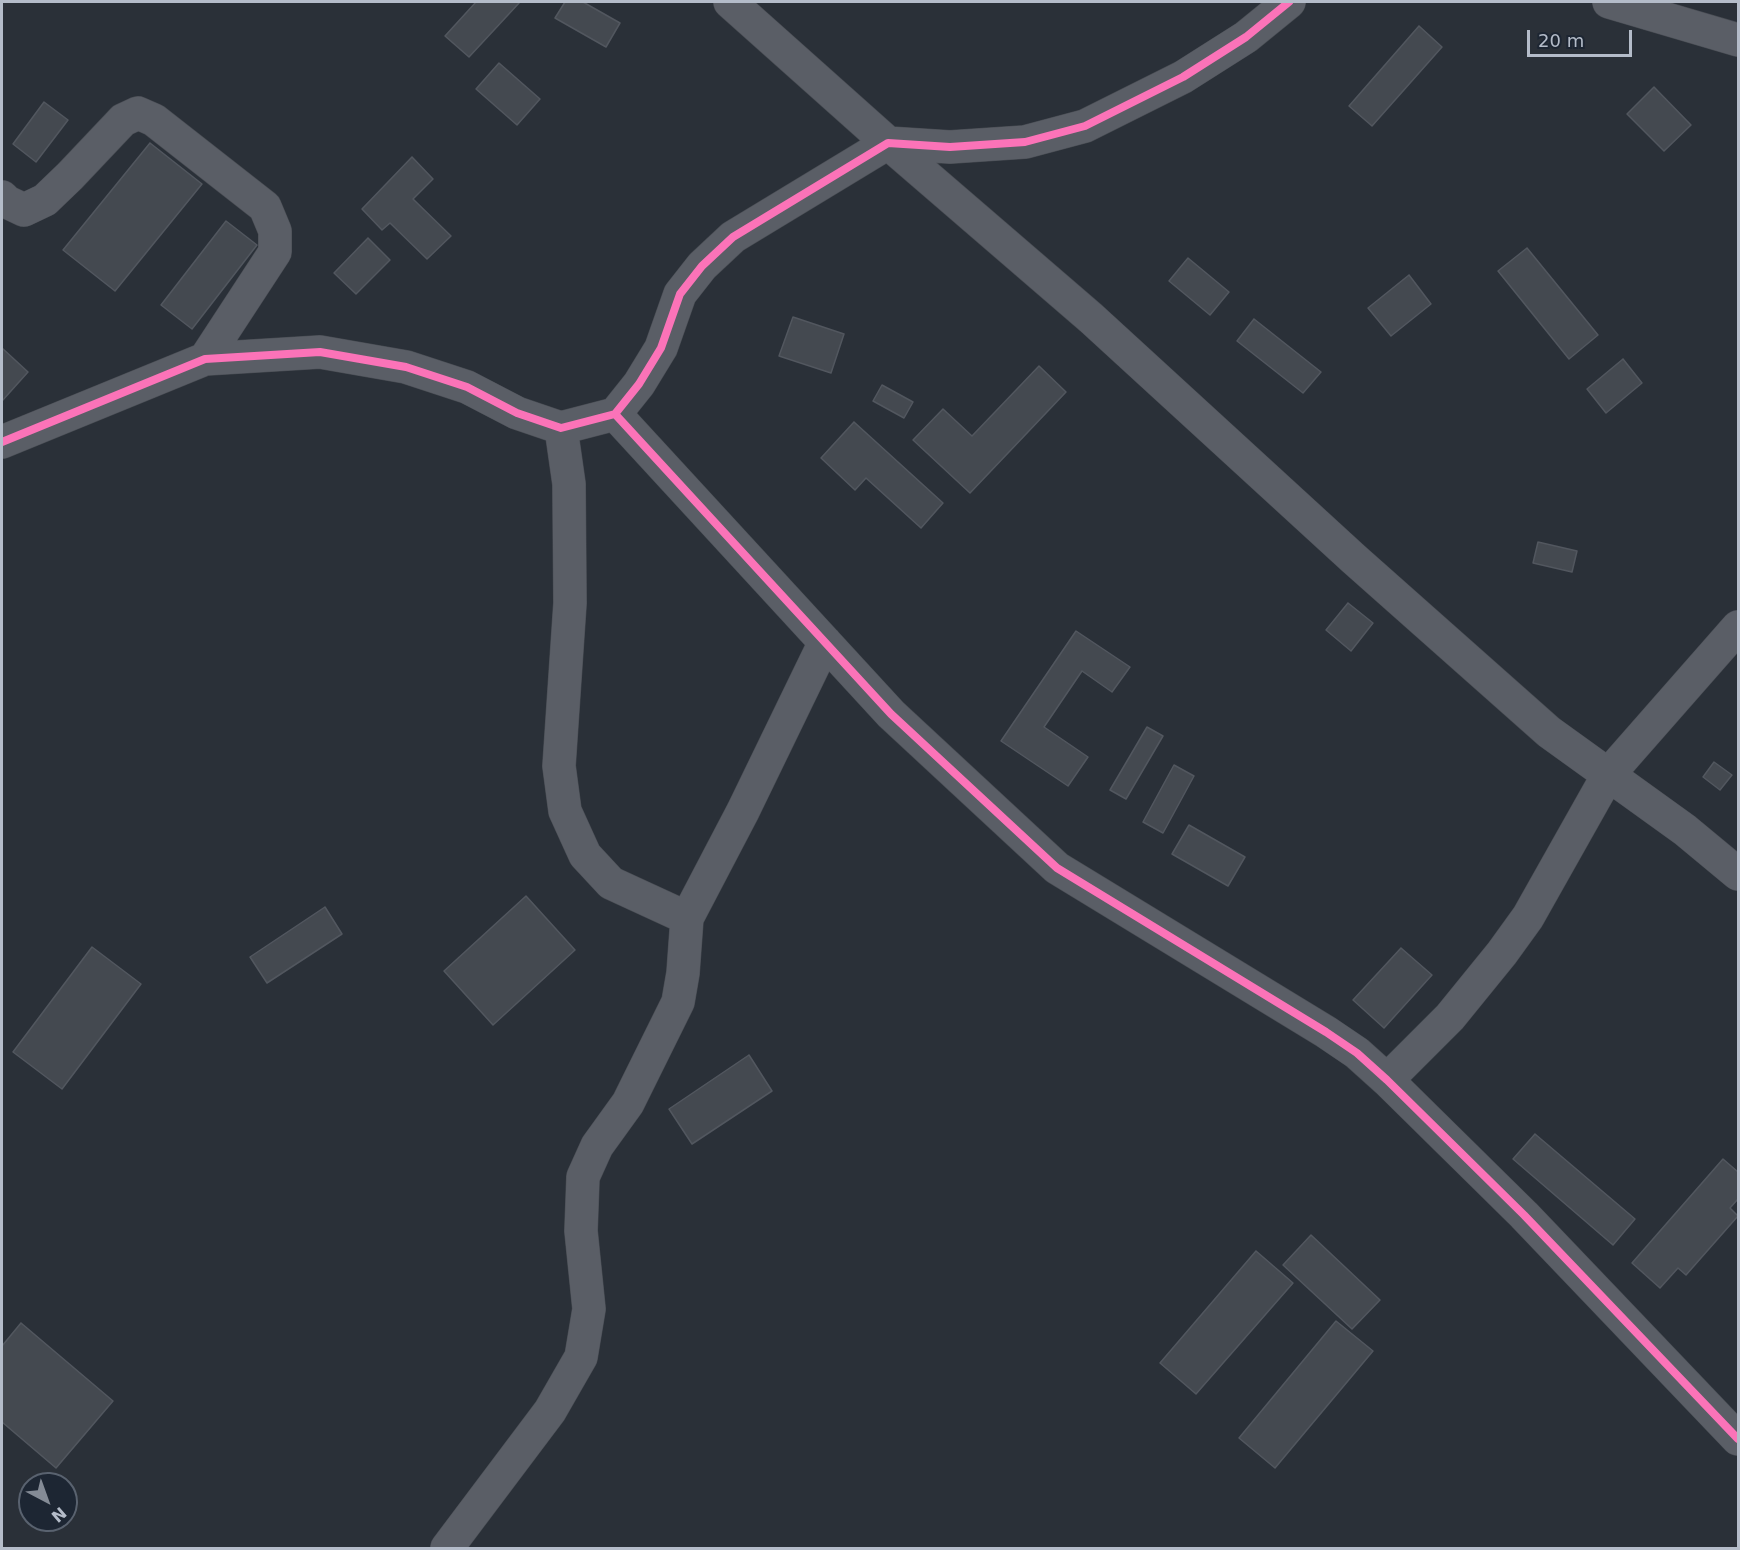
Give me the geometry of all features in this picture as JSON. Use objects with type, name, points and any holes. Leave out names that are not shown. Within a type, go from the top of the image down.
[{"type":"street","points":[[730,2],[888,143],[1091,318],[1354,559],[1540,724],[1685,830],[1738,874]]},
{"type":"street","points":[[2,442],[205,359],[320,352],[405,367],[467,387],[517,413],[561,428],[615,414],[639,384],[662,348],[680,294],[702,266],[733,237],[888,143],[950,147],[1025,142],[1085,126],[1183,77],[1246,37],[1289,2]]},
{"type":"street","points":[[1609,2],[1738,40]]},
{"type":"street","points":[[2,197],[24,210],[45,200],[123,120],[138,113],[154,120],[265,207],[275,231],[275,252],[205,359]]},
{"type":"street","points":[[615,414],[891,714],[1057,868],[1357,1053],[1524,1215],[1738,1439]]},
{"type":"street","points":[[561,428],[569,484],[570,603],[559,766],[566,811],[585,855],[611,883],[687,918]]},
{"type":"street","points":[[1387,1080],[1450,1017],[1528,917],[1608,775],[1738,627]]},
{"type":"street","points":[[447,1548],[550,1411],[581,1357],[589,1309],[581,1231],[583,1177],[597,1146],[628,1103],[678,1002],[683,973],[687,918],[743,811],[825,642]]},
{"type":"building","points":[[476,2],[520,2],[469,57],[445,36]]},
{"type":"building","points":[[565,2],[583,2],[620,23],[606,47],[555,18]]},
{"type":"building","points":[[1419,26],[1442,47],[1372,126],[1349,106]]},
{"type":"building","points":[[499,63],[540,99],[517,125],[476,89]]},
{"type":"building","points":[[1654,87],[1691,125],[1664,151],[1627,114]]},
{"type":"building","points":[[44,102],[68,120],[36,162],[13,144]]},
{"type":"building","points":[[150,143],[202,184],[115,291],[63,250]]},
{"type":"building","points":[[412,157],[433,179],[413,199],[451,236],[427,259],[390,223],[382,230],[362,209]]},
{"type":"building","points":[[226,221],[257,245],[192,329],[161,305]]},
{"type":"building","points":[[368,238],[390,260],[356,294],[334,273]]},
{"type":"building","points":[[1527,248],[1598,335],[1569,359],[1498,271]]},
{"type":"building","points":[[1188,258],[1229,292],[1210,315],[1169,281]]},
{"type":"building","points":[[1409,275],[1431,304],[1391,336],[1368,308]]},
{"type":"building","points":[[793,317],[844,334],[831,373],[779,356]]},
{"type":"building","points":[[1254,319],[1321,372],[1303,393],[1237,341]]},
{"type":"building","points":[[2,348],[28,372],[2,401]]},
{"type":"building","points":[[1623,359],[1642,383],[1606,413],[1587,389]]},
{"type":"building","points":[[1039,366],[1066,392],[970,493],[913,440],[943,409],[972,436]]},
{"type":"building","points":[[882,385],[913,402],[904,418],[873,401]]},
{"type":"building","points":[[854,422],[943,503],[921,528],[866,478],[855,490],[821,458]]},
{"type":"building","points":[[1538,542],[1577,551],[1572,572],[1533,563]]},
{"type":"building","points":[[1348,603],[1373,623],[1351,651],[1326,630]]},
{"type":"building","points":[[1076,631],[1130,667],[1112,692],[1082,671],[1044,727],[1088,757],[1068,786],[1001,741]]},
{"type":"building","points":[[1147,727],[1163,736],[1126,799],[1110,790]]},
{"type":"building","points":[[1714,762],[1732,775],[1720,790],[1703,777]]},
{"type":"building","points":[[1174,765],[1194,776],[1163,833],[1143,822]]},
{"type":"building","points":[[1189,825],[1245,857],[1228,886],[1172,854]]},
{"type":"building","points":[[526,896],[575,950],[493,1025],[444,971]]},
{"type":"building","points":[[325,907],[342,934],[267,983],[250,957]]},
{"type":"building","points":[[92,947],[141,984],[62,1089],[13,1052]]},
{"type":"building","points":[[1401,948],[1432,975],[1384,1028],[1353,1000]]},
{"type":"building","points":[[749,1055],[772,1091],[692,1144],[669,1109]]},
{"type":"building","points":[[1535,1134],[1635,1219],[1613,1245],[1513,1159]]},
{"type":"building","points":[[1723,1159],[1738,1172],[1738,1199],[1730,1208],[1738,1216],[1686,1275],[1678,1268],[1660,1288],[1632,1263]]},
{"type":"building","points":[[1311,1235],[1380,1300],[1352,1329],[1283,1265]]},
{"type":"building","points":[[1256,1251],[1293,1283],[1196,1394],[1160,1363]]},
{"type":"building","points":[[1336,1321],[1373,1351],[1275,1468],[1239,1438]]},
{"type":"building","points":[[21,1323],[113,1401],[56,1468],[2,1422],[2,1346]]},
{"type":"cycle path","points":[[2,442],[205,359],[320,352],[406,367],[467,387],[517,413],[561,428],[615,414],[639,384],[661,348],[680,294],[702,266],[733,237],[888,143],[950,147],[1025,142],[1085,126],[1183,77],[1246,37],[1289,2]]},
{"type":"cycle path","points":[[615,414],[891,714],[1057,868],[1357,1053],[1524,1215],[1738,1439]]}]
